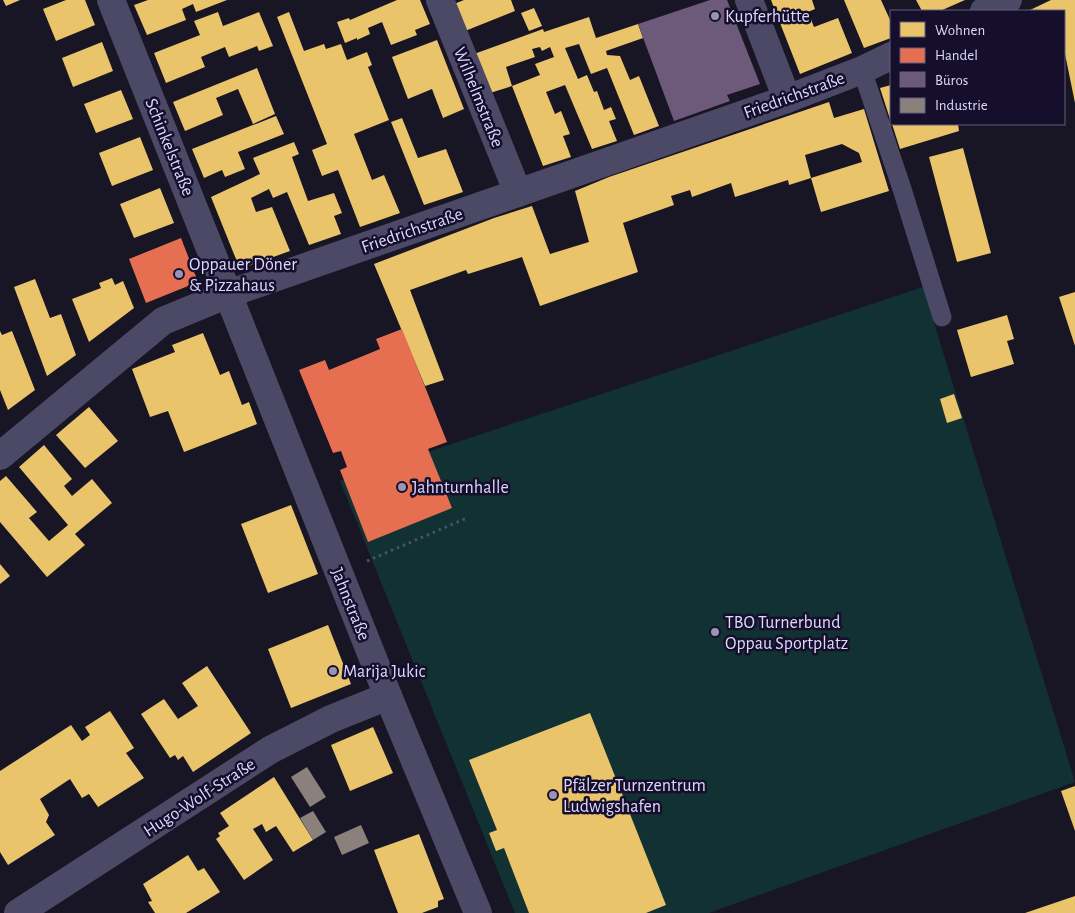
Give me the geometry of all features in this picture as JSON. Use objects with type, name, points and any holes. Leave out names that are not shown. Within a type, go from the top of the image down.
[{"type":"street","name":"Schinkelstraße","points":[[111,0],[228,294]]},
{"type":"street","name":"Wilhelmstraße","points":[[440,0],[518,193]]},
{"type":"street","points":[[748,0],[787,99]]},
{"type":"street","points":[[986,10],[1008,0]]},
{"type":"street","name":"Friedrichstraße","points":[[0,456],[163,320],[228,294],[787,99],[862,70],[890,56]]},
{"type":"street","name":"Jahnstraße","points":[[228,294],[388,696],[478,913]]},
{"type":"street","name":"Hugo-Wolf-Straße","points":[[18,913],[270,750],[331,719],[388,696]]},
{"type":"lane","name":"Friedrichstraße","points":[[862,70],[942,317]]},
{"type":"path","points":[[339,573],[467,518]]},
{"type":"green space","name":"TBO Turnerbund Oppau Sportplatz","points":[[923,287],[1075,782],[709,913],[515,913],[340,481]]},
{"type":"building: Wohnen","points":[[3,0],[20,0],[6,6]]},
{"type":"building: Wohnen","points":[[66,0],[85,0],[95,25],[56,41],[43,9]]},
{"type":"building: Wohnen","points":[[148,0],[227,0],[196,12],[193,4],[182,9],[186,20],[147,35],[134,5]]},
{"type":"building: Wohnen","points":[[397,0],[420,0],[430,24],[415,30],[417,35],[391,45],[382,22],[368,28],[370,34],[345,43],[337,22],[349,18],[350,20]]},
{"type":"building: Wohnen","points":[[464,0],[511,0],[515,11],[465,31],[454,4]]},
{"type":"building: Wohnen","points":[[771,0],[812,0],[815,9],[808,12],[814,27],[838,18],[852,53],[800,74]]},
{"type":"building: Wohnen","points":[[844,0],[881,0],[890,20],[890,38],[864,48]]},
{"type":"building: Wohnen","points":[[916,0],[965,0],[942,10],[921,10]]},
{"type":"building: Wohnen","points":[[1051,0],[1075,0],[1075,103],[1065,54],[1065,10],[1030,10]]},
{"type":"building: Wohnen","points":[[534,8],[542,26],[529,31],[521,13]]},
{"type":"building: Wohnen","points":[[218,12],[223,26],[259,12],[273,46],[259,51],[257,46],[229,57],[225,47],[201,57],[205,67],[166,83],[154,53],[200,35],[194,21]]},
{"type":"building: Wohnen","points":[[289,12],[304,51],[324,44],[326,49],[341,44],[347,60],[367,52],[372,65],[368,67],[389,120],[354,134],[372,180],[384,175],[400,213],[360,227],[338,170],[322,176],[312,150],[327,144],[277,17]]},
{"type":"building: Wohnen","points":[[589,17],[596,38],[638,24],[643,38],[606,51],[607,55],[620,56],[630,80],[639,76],[659,126],[634,135],[607,68],[591,74],[579,44],[565,48],[578,79],[587,75],[594,92],[597,91],[604,110],[611,107],[616,119],[609,121],[617,141],[592,149],[565,85],[546,92],[555,114],[561,111],[570,134],[563,136],[571,157],[543,166],[512,86],[490,93],[474,54],[543,29],[544,32]],"holes":[[[540,47],[542,51],[550,47],[554,57],[535,64],[540,75],[512,86],[506,67],[535,57],[532,49]]]},
{"type":"building: Wohnen","points":[[437,40],[464,109],[443,118],[432,89],[408,99],[392,57]]},
{"type":"building: Wohnen","points":[[102,42],[113,71],[73,87],[62,58]]},
{"type":"building: Wohnen","points":[[257,68],[275,114],[253,124],[238,89],[216,98],[223,115],[185,131],[173,102]]},
{"type":"building: Wohnen","points":[[890,85],[890,119],[880,88]]},
{"type":"building: Wohnen","points":[[121,90],[133,119],[96,133],[84,104]]},
{"type":"building: Wohnen","points":[[829,102],[834,118],[864,109],[889,191],[821,212],[811,178],[789,185],[788,180],[735,197],[731,183],[692,197],[690,190],[671,196],[674,205],[623,223],[638,272],[540,306],[522,257],[468,274],[466,270],[410,290],[444,380],[425,386],[374,264],[494,218],[532,206],[550,254],[589,242],[575,191],[609,177]],"holes":[[[842,144],[859,153],[862,162],[811,178],[805,155]]]},
{"type":"building: Wohnen","points":[[276,116],[284,134],[238,152],[245,169],[225,177],[222,170],[204,178],[192,149]]},
{"type":"building: Wohnen","points":[[402,118],[418,158],[446,149],[463,192],[424,205],[391,122]]},
{"type":"building: Wohnen","points":[[892,125],[958,125],[959,131],[900,149]]},
{"type":"building: Wohnen","points":[[140,137],[153,170],[112,186],[99,153]]},
{"type":"building: Wohnen","points":[[294,142],[299,154],[292,157],[308,201],[334,193],[342,213],[334,216],[341,234],[309,245],[287,192],[273,198],[269,189],[251,198],[256,212],[272,207],[290,251],[240,269],[211,197],[260,174],[253,158]]},
{"type":"building: Wohnen","points":[[963,148],[991,253],[957,262],[929,157]]},
{"type":"building: Wohnen","points":[[160,188],[174,223],[134,238],[120,204]]},
{"type":"building: Wohnen","points":[[112,278],[115,285],[123,281],[134,308],[89,342],[72,299],[101,288],[99,283]]},
{"type":"building: Wohnen","points":[[35,279],[50,318],[61,314],[76,355],[47,376],[14,287]]},
{"type":"building: Wohnen","points":[[1075,292],[1075,346],[1059,297]]},
{"type":"building: Wohnen","points":[[1007,315],[1014,339],[1007,341],[1014,364],[971,377],[957,330]]},
{"type":"building: Wohnen","points":[[0,331],[2,335],[12,331],[35,390],[8,410],[0,390]]},
{"type":"building: Wohnen","points":[[203,333],[220,375],[229,371],[242,405],[249,402],[257,424],[184,452],[168,411],[150,417],[132,369],[175,352],[172,345]]},
{"type":"building: Wohnen","points":[[954,394],[962,418],[947,423],[940,399]]},
{"type":"building: Wohnen","points":[[89,407],[118,441],[85,468],[56,435]]},
{"type":"building: Wohnen","points":[[44,445],[72,479],[64,486],[72,496],[92,479],[112,503],[75,534],[85,545],[47,577],[0,522],[0,481],[6,476],[37,512],[29,518],[49,541],[68,525],[19,467]]},
{"type":"building: Wohnen","points":[[291,505],[318,574],[268,593],[241,524]]},
{"type":"building: Wohnen","points":[[0,564],[10,576],[0,584]]},
{"type":"building: Wohnen","points":[[328,625],[351,684],[291,708],[268,649]]},
{"type":"building: Wohnen","points":[[207,666],[251,733],[193,772],[183,756],[178,760],[175,755],[170,758],[141,714],[164,699],[178,719],[198,706],[182,683]]},
{"type":"building: Wohnen","points":[[110,711],[134,748],[126,753],[144,778],[98,807],[89,794],[82,798],[70,779],[40,799],[49,815],[46,822],[55,835],[8,865],[0,852],[0,771],[71,725],[82,741],[90,735],[85,727]]},
{"type":"building: Wohnen","name":"Pfälzer Turnzentrum Ludwigshafen","points":[[590,713],[666,905],[646,913],[529,913],[504,848],[496,851],[489,833],[497,830],[469,760]]},
{"type":"building: Wohnen","points":[[373,727],[393,773],[350,791],[331,745]]},
{"type":"building: Wohnen","points":[[274,777],[313,840],[293,852],[276,826],[266,832],[262,824],[253,829],[273,860],[244,880],[216,839],[220,836],[218,833],[229,826],[220,813]]},
{"type":"building: Wohnen","points":[[1075,786],[1075,831],[1061,791]]},
{"type":"building: Wohnen","points":[[419,834],[444,899],[438,901],[438,907],[422,913],[398,913],[374,850]]},
{"type":"building: Wohnen","points":[[188,855],[198,871],[204,868],[220,892],[186,913],[155,913],[148,902],[152,901],[143,884]]},
{"type":"building: Wohnen","points":[[1075,896],[1075,913],[1025,913]]},
{"type":"building: Handel","points":[[181,238],[198,282],[146,303],[129,259]]},
{"type":"building: Handel","points":[[402,329],[447,442],[428,449],[452,508],[368,542],[340,470],[347,467],[341,451],[333,453],[299,370],[325,360],[329,370],[380,349],[376,339]]},
{"type":"building: Büros","points":[[710,0],[727,0],[760,84],[727,95],[730,101],[674,121],[638,24]]},
{"type":"building: Industrie","points":[[307,767],[326,797],[310,807],[291,777]]},
{"type":"building: Industrie","points":[[313,811],[326,832],[313,840],[300,818]]},
{"type":"building: Industrie","points":[[361,825],[369,843],[342,855],[334,837]]},
{"type":"place","name":"Kupferhütte","points":[[715,16]]},
{"type":"place","name":"Oppauer Döner & Pizzahaus","points":[[179,274]]},
{"type":"place","name":"Jahnturnhalle","points":[[402,487]]},
{"type":"place","name":"TBO Turnerbund Oppau Sportplatz","points":[[715,632]]},
{"type":"place","name":"Marija Jukic","points":[[333,671]]},
{"type":"place","name":"Pfälzer Turnzentrum Ludwigshafen","points":[[553,795]]}]
